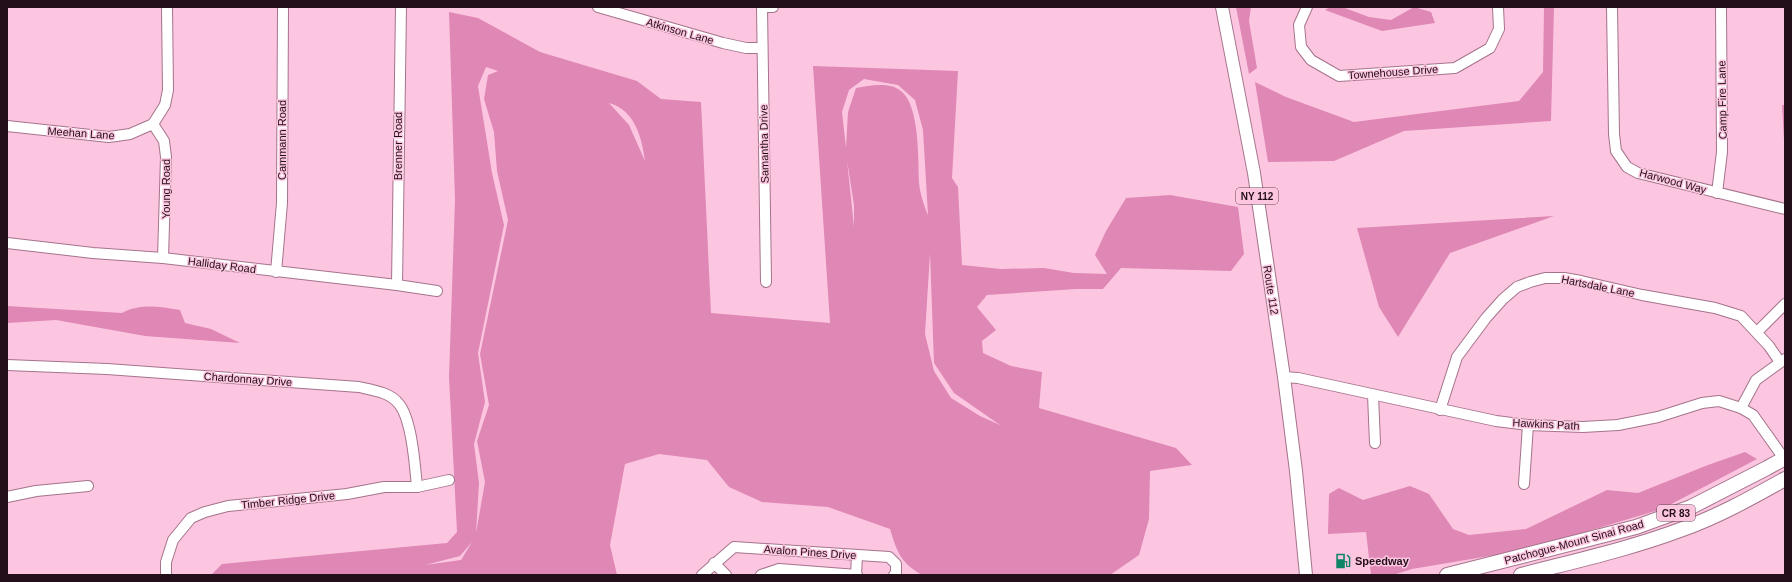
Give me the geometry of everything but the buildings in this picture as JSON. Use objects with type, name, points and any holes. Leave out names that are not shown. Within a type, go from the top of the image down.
[{"type":"highway","name":"Patchogue-Mount Sinai Road","points":[[1447,575],[1636,527],[1692,507],[1785,461]]},
{"type":"highway","name":"Patchogue-Mount Sinai Road","points":[[1521,575],[1637,545],[1681,530],[1751,498],[1785,479]]},
{"type":"main road","name":"Route 112","points":[[1222,7],[1254,173],[1297,476],[1306,575]]},
{"type":"street","points":[[152,124],[165,105],[168,90],[167,7]]},
{"type":"street","name":"Cammann Road","points":[[276,272],[282,217],[283,7]]},
{"type":"street","name":"Brenner Road","points":[[397,285],[401,7]]},
{"type":"street","name":"Atkinson Lane","points":[[598,7],[619,10],[723,43],[746,48],[762,48]]},
{"type":"street","points":[[762,7],[773,7]]},
{"type":"street","name":"Samantha Drive","points":[[762,7],[766,282]]},
{"type":"street","name":"Townehouse Drive","points":[[1307,7],[1299,25],[1301,47],[1311,60],[1339,76],[1455,68],[1490,48],[1499,29],[1498,7]]},
{"type":"street","name":"Harwood Way","points":[[1612,7],[1614,134],[1616,151],[1627,168],[1638,173],[1785,209]]},
{"type":"street","name":"Camp Fire Lane","points":[[1717,193],[1722,152],[1721,7]]},
{"type":"street","name":"Meehan Lane","points":[[7,126],[109,137],[130,134],[152,124]]},
{"type":"street","name":"Young Road","points":[[152,124],[164,141],[166,157],[163,258]]},
{"type":"street","name":"Halliday Road","points":[[7,243],[93,253],[163,258],[437,291]]},
{"type":"street","name":"Hartsdale Lane","points":[[1440,410],[1457,357],[1503,299],[1517,287],[1545,278],[1564,278],[1722,310],[1741,316],[1782,361]]},
{"type":"street","points":[[1757,332],[1785,304]]},
{"type":"street","points":[[1741,408],[1756,380],[1782,361]]},
{"type":"street","name":"Chardonnay Drive","points":[[7,365],[106,369],[359,387],[380,391],[399,403],[410,431],[417,487]]},
{"type":"street","name":"Hawkins Path","points":[[1284,377],[1298,378],[1440,410],[1496,421],[1528,425],[1583,427],[1618,425],[1658,417],[1711,401],[1719,401],[1741,408],[1753,415],[1761,424],[1785,461]]},
{"type":"street","points":[[1373,395],[1375,443]]},
{"type":"street","points":[[1524,484],[1528,425]]},
{"type":"street","name":"Timber Ridge Drive","points":[[166,575],[166,562],[173,540],[191,518],[205,512],[228,506],[347,494],[384,487],[417,487],[449,480]]},
{"type":"street","points":[[7,498],[36,491],[88,486]]},
{"type":"street","name":"Avalon Pines Drive","points":[[702,575],[734,547],[889,557],[896,564],[896,573],[894,575]]},
{"type":"street","points":[[856,575],[857,555]]},
{"type":"street","points":[[714,563],[726,575]]},
{"type":"street","name":"Avalon Pines Drive","points":[[761,575],[779,569],[856,575]]},
{"type":"shaded area","points":[[1236,7],[1251,7],[1249,21],[1257,68],[1249,74]]},
{"type":"shaded area","points":[[1330,7],[1342,7],[1369,17],[1391,20],[1414,7],[1431,12],[1435,23],[1382,31],[1325,10]]},
{"type":"shaded area","points":[[1544,7],[1554,7],[1551,121],[1404,131],[1334,161],[1268,162],[1255,82],[1286,97],[1354,122],[1519,101],[1543,72]]},
{"type":"shaded area","points":[[449,12],[478,18],[540,52],[637,81],[661,99],[701,102],[711,313],[830,323],[813,66],[958,71],[952,178],[958,187],[962,265],[1001,269],[1044,268],[1074,273],[1107,274],[1095,255],[1106,231],[1126,198],[1170,195],[1238,207],[1244,254],[1231,271],[1121,268],[1103,289],[1076,289],[987,295],[977,307],[996,330],[982,341],[983,353],[1011,366],[1042,372],[1039,408],[1176,448],[1192,465],[1150,471],[1149,519],[1139,555],[1110,575],[922,575],[904,561],[895,544],[890,529],[828,507],[762,502],[729,487],[707,460],[659,454],[625,464],[610,545],[617,575],[211,575],[222,564],[447,543],[457,532],[449,377],[455,200]],"holes":[[[486,67],[498,71],[488,75],[484,99],[494,132],[497,171],[508,220],[480,354],[489,405],[477,441],[485,482],[476,533],[479,483],[474,444],[485,402],[478,353],[504,225],[492,173],[478,86]],[[864,79],[898,85],[915,100],[923,130],[928,215],[922,199],[919,183],[918,148],[915,121],[912,108],[907,98],[901,91],[891,86],[873,85],[856,88],[848,112],[846,148],[842,112],[849,90]],[[609,103],[625,112],[636,126],[642,143],[645,161],[629,125]],[[847,160],[854,205],[854,227]],[[930,253],[934,363],[954,393],[1000,425],[980,416],[951,398],[934,371],[925,334]],[[472,542],[461,560],[425,565],[460,556]]]},
{"type":"shaded area","points":[[1782,105],[1785,105],[1785,158]]},
{"type":"shaded area","points":[[1554,216],[1450,253],[1398,337],[1379,307],[1357,228]]},
{"type":"shaded area","points":[[7,306],[122,313],[143,307],[180,310],[185,323],[211,329],[240,343],[145,336],[56,320],[7,323]]},
{"type":"shaded area","points":[[1745,452],[1757,459],[1662,509],[1525,550],[1412,569],[1393,575],[1371,575],[1366,532],[1328,534],[1329,494],[1339,488],[1363,500],[1410,486],[1429,494],[1453,529],[1469,535],[1526,529],[1607,490],[1638,493]]},
{"type":"place","name":"Speedway","points":[[1343,561]]}]
